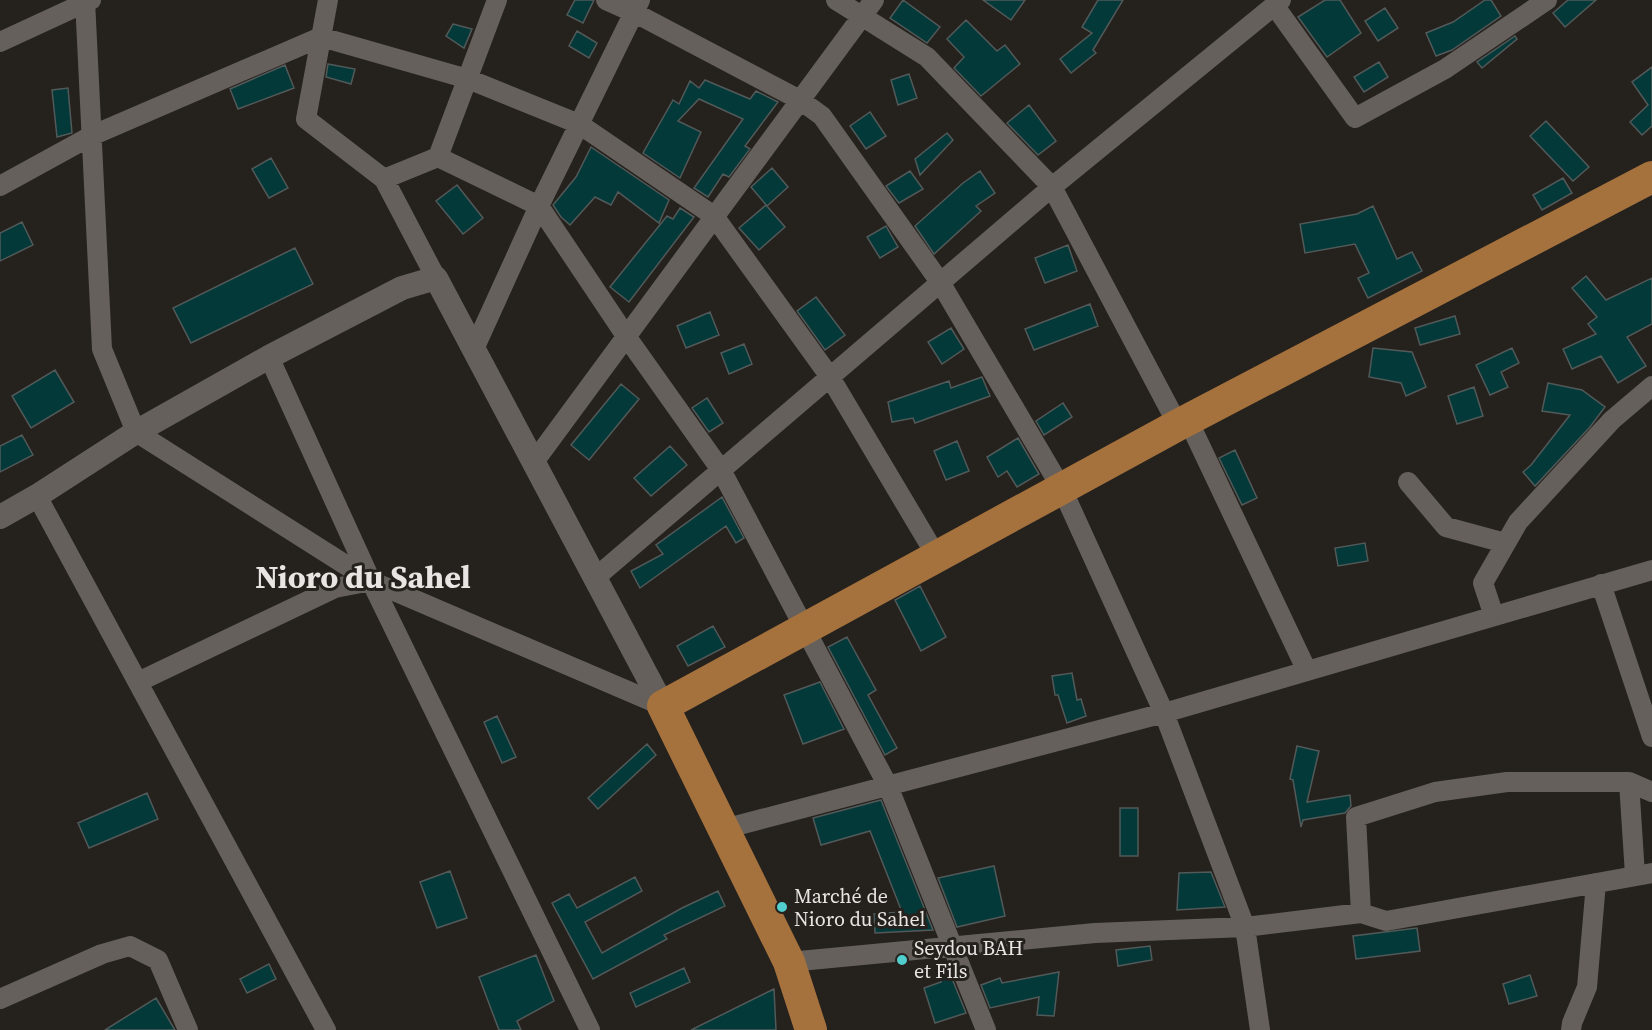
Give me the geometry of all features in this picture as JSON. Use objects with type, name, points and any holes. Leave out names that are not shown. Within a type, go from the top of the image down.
[{"type":"main road","points":[[811,1030],[789,962],[663,706],[1183,423],[1652,177]]},
{"type":"street","points":[[328,0],[306,119],[384,179],[663,706]]},
{"type":"street","points":[[384,179],[438,157],[497,0]]},
{"type":"street","points":[[606,0],[638,6],[800,100],[822,116],[940,282],[1062,489],[1164,713],[1245,927],[1260,1030]]},
{"type":"street","points":[[836,0],[927,57],[1052,187],[1183,423],[1307,671]]},
{"type":"street","points":[[534,462],[874,0]]},
{"type":"street","points":[[595,578],[1052,187],[1278,2],[1355,118],[1445,69],[1546,0]]},
{"type":"street","points":[[0,42],[87,1],[91,136],[102,349],[136,432],[371,582],[663,706]]},
{"type":"street","points":[[474,349],[539,206],[638,6]]},
{"type":"street","points":[[0,186],[91,136],[321,37],[468,79],[579,124],[714,216],[830,377],[937,557]]},
{"type":"street","points":[[438,157],[539,206],[626,336],[721,470],[888,786],[986,1030]]},
{"type":"street","points":[[0,517],[37,496],[136,432],[269,357],[402,288],[436,278]]},
{"type":"street","points":[[269,357],[371,582],[590,1030]]},
{"type":"street","points":[[1494,616],[1482,583],[1518,522],[1612,420],[1652,386]]},
{"type":"street","points":[[1408,482],[1446,527],[1505,543]]},
{"type":"street","points":[[37,496],[326,1030]]},
{"type":"street","points":[[724,830],[1164,713],[1652,570]]},
{"type":"street","points":[[138,682],[335,588],[371,582]]},
{"type":"street","points":[[1601,584],[1652,737]]},
{"type":"street","points":[[1361,913],[1356,817],[1435,792],[1507,782],[1629,782],[1652,792]]},
{"type":"street","points":[[789,962],[1095,933],[1245,927],[1361,913],[1386,921],[1644,874],[1629,782]]},
{"type":"street","points":[[1571,1030],[1587,987],[1596,883]]},
{"type":"street","points":[[0,999],[102,954],[130,946],[158,960],[188,1030]]},
{"type":"building","points":[[575,0],[594,0],[583,23],[567,15]]},
{"type":"building","points":[[903,0],[940,27],[927,43],[890,18]]},
{"type":"building","points":[[983,0],[1025,0],[1011,20]]},
{"type":"building","points":[[1098,0],[1123,0],[1093,50],[1096,53],[1071,73],[1060,59],[1092,33],[1082,27]]},
{"type":"building","points":[[1325,0],[1340,0],[1361,33],[1327,57],[1298,17]]},
{"type":"building","points":[[1485,0],[1491,0],[1501,16],[1452,50],[1436,56],[1426,33],[1453,22]]},
{"type":"building","points":[[1568,0],[1596,0],[1565,27],[1553,13]]},
{"type":"building","points":[[1385,8],[1398,28],[1378,41],[1365,21]]},
{"type":"building","points":[[966,20],[997,51],[1005,45],[1020,64],[981,96],[954,68],[964,57],[947,39]]},
{"type":"building","points":[[453,24],[472,29],[464,48],[446,36]]},
{"type":"building","points":[[577,31],[597,43],[589,58],[569,46]]},
{"type":"building","points":[[1515,36],[1517,39],[1482,68],[1477,62]]},
{"type":"building","points":[[1379,62],[1388,77],[1364,92],[1354,77]]},
{"type":"building","points":[[328,64],[355,69],[351,84],[326,77]]},
{"type":"building","points":[[285,65],[294,88],[238,109],[230,89]]},
{"type":"building","points":[[1652,67],[1652,126],[1642,135],[1630,122],[1648,105],[1632,82]]},
{"type":"building","points":[[909,74],[917,98],[898,105],[891,80]]},
{"type":"building","points":[[705,80],[750,99],[756,91],[778,102],[745,146],[750,149],[729,177],[723,174],[708,197],[694,188],[743,119],[699,99],[678,121],[701,132],[680,178],[643,153],[673,100],[679,104],[690,81],[699,88]]},
{"type":"building","points":[[68,88],[72,133],[57,137],[52,90]]},
{"type":"building","points":[[1029,105],[1056,141],[1038,155],[1007,123]]},
{"type":"building","points":[[870,112],[886,136],[866,149],[850,126]]},
{"type":"building","points":[[1546,121],[1589,167],[1573,181],[1530,136]]},
{"type":"building","points":[[947,133],[953,140],[920,175],[915,159]]},
{"type":"building","points":[[591,147],[669,200],[659,223],[618,192],[611,205],[595,197],[570,225],[561,217],[553,205],[576,177]]},
{"type":"building","points":[[271,158],[288,188],[269,198],[252,169]]},
{"type":"building","points":[[772,168],[788,187],[767,206],[751,187]]},
{"type":"building","points":[[910,171],[923,189],[899,203],[886,186]]},
{"type":"building","points":[[980,171],[995,193],[976,206],[981,211],[934,254],[915,226],[963,183]]},
{"type":"building","points":[[1563,178],[1572,193],[1542,210],[1533,195]]},
{"type":"building","points":[[457,185],[483,218],[463,234],[436,201]]},
{"type":"building","points":[[766,205],[785,227],[759,250],[739,228]]},
{"type":"building","points":[[1373,206],[1397,259],[1412,252],[1422,271],[1368,298],[1358,278],[1369,273],[1355,244],[1305,253],[1300,224],[1357,214]]},
{"type":"building","points":[[680,208],[694,217],[629,302],[610,287],[667,216],[673,219]]},
{"type":"building","points":[[22,222],[33,245],[0,261],[0,233]]},
{"type":"building","points":[[886,226],[898,247],[880,258],[867,237]]},
{"type":"building","points":[[1068,245],[1077,271],[1045,283],[1035,258]]},
{"type":"building","points":[[295,248],[313,284],[191,343],[173,308]]},
{"type":"building","points":[[1586,276],[1606,300],[1652,278],[1652,324],[1627,337],[1646,366],[1618,383],[1601,356],[1572,369],[1563,349],[1596,334],[1588,324],[1597,317],[1572,288]]},
{"type":"building","points":[[816,297],[845,335],[825,350],[797,311]]},
{"type":"building","points":[[1090,304],[1098,326],[1034,350],[1025,329]]},
{"type":"building","points":[[710,312],[719,335],[686,348],[677,326]]},
{"type":"building","points":[[1455,316],[1460,334],[1420,345],[1415,328]]},
{"type":"building","points":[[951,328],[964,349],[942,364],[928,342]]},
{"type":"building","points":[[744,344],[752,364],[729,374],[721,353]]},
{"type":"building","points":[[1373,348],[1412,352],[1426,387],[1406,396],[1401,383],[1369,377]]},
{"type":"building","points":[[1512,348],[1519,363],[1501,372],[1508,387],[1490,395],[1476,365]]},
{"type":"building","points":[[55,370],[74,402],[31,428],[12,396]]},
{"type":"building","points":[[982,377],[990,396],[915,423],[913,418],[892,422],[888,402],[949,381],[951,388]]},
{"type":"building","points":[[1548,383],[1582,390],[1605,407],[1590,427],[1535,486],[1523,472],[1570,415],[1542,411]]},
{"type":"building","points":[[621,384],[639,399],[589,460],[571,445]]},
{"type":"building","points":[[1474,387],[1483,416],[1457,424],[1448,396]]},
{"type":"building","points":[[707,398],[723,423],[709,432],[692,408]]},
{"type":"building","points":[[1063,403],[1072,417],[1044,435],[1036,421]]},
{"type":"building","points":[[22,435],[33,455],[0,472],[0,446]]},
{"type":"building","points":[[1018,438],[1039,474],[1017,487],[1007,471],[998,477],[987,457]]},
{"type":"building","points":[[957,441],[969,471],[946,480],[934,451]]},
{"type":"building","points":[[670,446],[687,465],[651,496],[634,478]]},
{"type":"building","points":[[1235,450],[1257,498],[1242,505],[1219,458]]},
{"type":"building","points":[[722,497],[744,538],[736,543],[726,526],[640,588],[631,571],[663,554],[656,545]]},
{"type":"building","points":[[1365,543],[1368,561],[1338,566],[1335,548]]},
{"type":"building","points":[[920,586],[946,637],[921,651],[895,600]]},
{"type":"building","points":[[713,626],[725,647],[688,666],[677,646]]},
{"type":"building","points":[[847,637],[876,690],[868,695],[897,748],[885,755],[828,647]]},
{"type":"building","points":[[1072,673],[1077,700],[1081,699],[1086,716],[1067,723],[1058,695],[1055,695],[1052,676]]},
{"type":"building","points":[[820,682],[844,729],[803,744],[784,695]]},
{"type":"building","points":[[497,716],[516,757],[502,763],[484,722]]},
{"type":"building","points":[[647,744],[656,755],[598,809],[588,798]]},
{"type":"building","points":[[1297,746],[1319,751],[1307,802],[1350,795],[1351,806],[1345,813],[1303,820],[1301,827],[1293,780],[1290,779]]},
{"type":"building","points":[[147,793],[158,819],[89,848],[78,823]]},
{"type":"building","points":[[881,800],[933,930],[875,933],[874,914],[902,912],[870,831],[821,845],[813,818]]},
{"type":"building","points":[[1120,808],[1138,808],[1138,856],[1120,856]]},
{"type":"building","points":[[994,866],[1005,916],[957,927],[938,878]]},
{"type":"building","points":[[450,871],[467,918],[437,928],[420,882]]},
{"type":"building","points":[[1211,872],[1225,907],[1177,910],[1179,873]]},
{"type":"building","points":[[635,877],[642,891],[585,922],[602,953],[682,908],[718,891],[725,906],[664,935],[667,939],[593,979],[552,903],[569,894],[577,908]]},
{"type":"building","points":[[1417,928],[1420,951],[1356,959],[1353,936]]},
{"type":"building","points":[[1150,946],[1152,960],[1118,966],[1116,950]]},
{"type":"building","points":[[536,955],[554,1001],[517,1021],[521,1030],[499,1030],[479,977]]},
{"type":"building","points":[[269,964],[276,979],[247,993],[240,979]]},
{"type":"building","points":[[684,968],[690,982],[636,1007],[630,993]]},
{"type":"building","points":[[949,971],[966,1013],[935,1023],[924,988],[941,982],[939,974]]},
{"type":"building","points":[[1059,972],[1054,1016],[1037,1015],[1039,997],[990,1008],[981,985],[1000,978],[1002,983]]},
{"type":"building","points":[[1530,975],[1537,996],[1509,1004],[1503,984]]},
{"type":"building","points":[[774,989],[776,1030],[691,1030]]},
{"type":"building","points":[[156,998],[175,1030],[105,1030]]},
{"type":"place","name":"Marché de Nioro du Sahel","points":[[782,907]]},
{"type":"place","name":"Seydou BAH et Fils","points":[[902,960]]},
{"type":"district","name":"Nioro du Sahel","points":[[363,577]]}]
